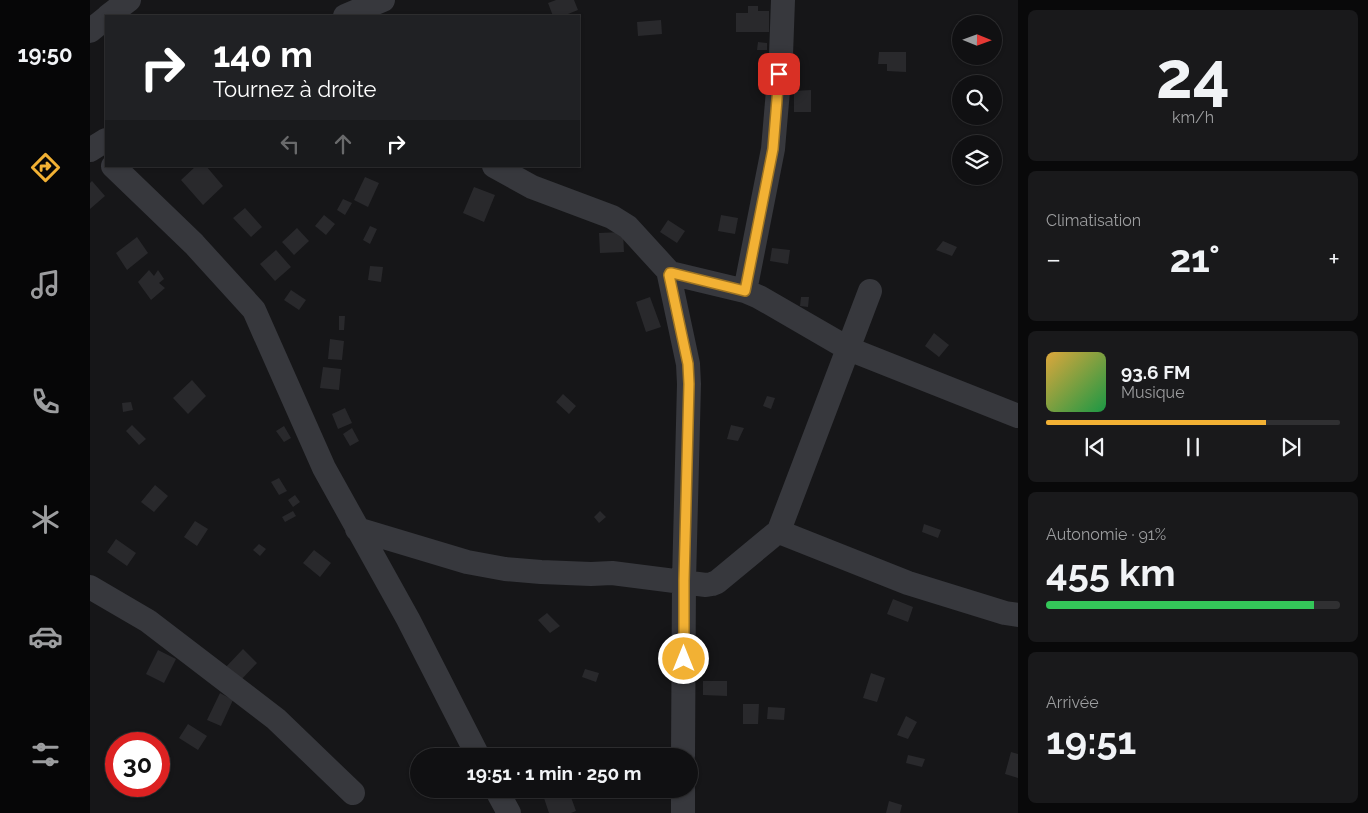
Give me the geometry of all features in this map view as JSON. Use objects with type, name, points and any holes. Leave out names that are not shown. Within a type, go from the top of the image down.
[{"type":"street","points":[[109,15],[128,0]]},
{"type":"street","points":[[347,15],[382,0]]},
{"type":"street","points":[[745,291],[773,149],[781,55],[783,0]]},
{"type":"street","points":[[90,31],[105,19]]},
{"type":"street","points":[[114,167],[194,244],[254,310],[324,468],[408,619],[474,748]]},
{"type":"street","points":[[496,167],[532,187],[621,222],[628,227],[670,273],[745,291],[759,297],[849,349],[1018,416]]},
{"type":"street","points":[[670,273],[688,364],[689,384],[684,581],[683,748]]},
{"type":"street","points":[[357,529],[467,562],[505,568],[542,572],[612,573],[706,585],[717,582],[778,533],[870,291]]},
{"type":"street","points":[[778,533],[908,583],[1005,613],[1018,615]]},
{"type":"street","points":[[90,587],[148,621],[276,719],[353,793]]},
{"type":"street","points":[[501,798],[510,813]]},
{"type":"street","points":[[683,798],[683,813]]},
{"type":"building","points":[[556,0],[574,0],[578,10],[566,15],[553,15],[548,3]]},
{"type":"building","points":[[748,6],[758,6],[758,11],[769,11],[769,32],[736,32],[736,13],[748,13]]},
{"type":"building","points":[[661,20],[662,34],[638,36],[637,22]]},
{"type":"building","points":[[758,42],[767,43],[767,50],[757,50]]},
{"type":"building","points":[[879,52],[906,52],[906,72],[887,71],[887,64],[878,64]]},
{"type":"building","points":[[811,90],[811,112],[794,112],[794,91]]},
{"type":"building","points":[[195,167],[207,167],[223,186],[203,205],[181,180]]},
{"type":"building","points":[[365,177],[379,183],[368,207],[354,200]]},
{"type":"building","points":[[92,181],[105,196],[90,209],[90,183]]},
{"type":"building","points":[[474,187],[495,195],[484,222],[463,213]]},
{"type":"building","points":[[343,199],[352,203],[345,215],[337,210]]},
{"type":"building","points":[[245,208],[262,227],[251,237],[233,218]]},
{"type":"building","points":[[324,215],[335,224],[326,235],[315,226]]},
{"type":"building","points":[[721,215],[738,218],[735,234],[718,231]]},
{"type":"building","points":[[668,220],[685,231],[677,243],[660,232]]},
{"type":"building","points":[[370,226],[377,229],[370,244],[363,240]]},
{"type":"building","points":[[297,228],[309,241],[294,255],[282,242]]},
{"type":"building","points":[[623,232],[624,252],[600,253],[599,233]]},
{"type":"building","points":[[137,237],[148,253],[127,270],[116,253]]},
{"type":"building","points":[[943,241],[957,247],[952,256],[936,250]]},
{"type":"building","points":[[772,248],[790,250],[788,264],[770,261]]},
{"type":"building","points":[[276,250],[291,267],[275,281],[260,264]]},
{"type":"building","points":[[370,266],[383,267],[381,282],[368,280]]},
{"type":"building","points":[[149,270],[154,276],[158,270],[164,279],[159,283],[165,288],[151,300],[138,282]]},
{"type":"building","points":[[291,290],[306,300],[299,310],[284,300]]},
{"type":"building","points":[[650,297],[661,327],[646,332],[636,302]]},
{"type":"building","points":[[801,297],[809,297],[808,307],[800,306]]},
{"type":"building","points":[[339,316],[345,316],[344,330],[339,330]]},
{"type":"building","points":[[934,333],[949,345],[939,357],[925,346]]},
{"type":"building","points":[[330,339],[344,341],[342,360],[328,359]]},
{"type":"building","points":[[323,367],[341,369],[339,390],[320,388]]},
{"type":"building","points":[[192,380],[206,396],[188,414],[173,398]]},
{"type":"building","points":[[563,394],[576,406],[569,414],[556,402]]},
{"type":"building","points":[[767,396],[775,398],[771,409],[763,406]]},
{"type":"building","points":[[131,402],[133,410],[123,412],[122,403]]},
{"type":"building","points":[[345,408],[352,423],[338,429],[332,414]]},
{"type":"building","points":[[132,425],[146,439],[139,445],[126,431]]},
{"type":"building","points":[[731,425],[744,428],[738,441],[727,439]]},
{"type":"building","points":[[284,426],[291,438],[284,442],[276,431]]},
{"type":"building","points":[[352,428],[359,441],[350,446],[343,434]]},
{"type":"building","points":[[279,478],[287,491],[279,495],[271,482]]},
{"type":"building","points":[[155,485],[168,496],[154,512],[141,502]]},
{"type":"building","points":[[295,495],[300,502],[293,507],[288,500]]},
{"type":"building","points":[[293,511],[296,516],[285,522],[282,517]]},
{"type":"building","points":[[600,511],[606,517],[599,523],[594,517]]},
{"type":"building","points":[[195,521],[208,529],[197,546],[184,537]]},
{"type":"building","points":[[924,524],[941,530],[938,538],[922,532]]},
{"type":"building","points":[[116,539],[136,553],[127,566],[107,552]]},
{"type":"building","points":[[259,544],[266,549],[260,556],[253,550]]},
{"type":"building","points":[[314,550],[331,563],[320,577],[303,563]]},
{"type":"building","points":[[893,599],[913,607],[908,622],[887,614]]},
{"type":"building","points":[[547,613],[560,626],[550,633],[538,620]]},
{"type":"building","points":[[243,649],[257,663],[239,682],[225,668]]},
{"type":"building","points":[[158,650],[176,659],[164,683],[146,674]]},
{"type":"building","points":[[585,669],[599,673],[596,682],[582,677]]},
{"type":"building","points":[[871,673],[885,678],[877,702],[863,698]]},
{"type":"building","points":[[703,681],[727,681],[727,696],[703,695]]},
{"type":"building","points":[[220,693],[233,700],[221,726],[207,720]]},
{"type":"building","points":[[743,704],[759,704],[758,724],[743,724]]},
{"type":"building","points":[[768,707],[785,708],[784,720],[767,719]]},
{"type":"building","points":[[906,716],[917,722],[908,739],[897,735]]},
{"type":"building","points":[[188,724],[207,736],[198,750],[179,738]]},
{"type":"building","points":[[1011,752],[1018,754],[1018,778],[1005,774]]},
{"type":"building","points":[[908,755],[925,759],[922,767],[906,763]]},
{"type":"building","points":[[544,798],[571,798],[576,811],[571,813],[549,813]]},
{"type":"building","points":[[889,801],[902,805],[900,813],[886,813]]},
{"type":"route","points":[[684,659],[689,384],[688,364],[669,275],[672,273],[745,291],[773,149],[779,74]]}]
